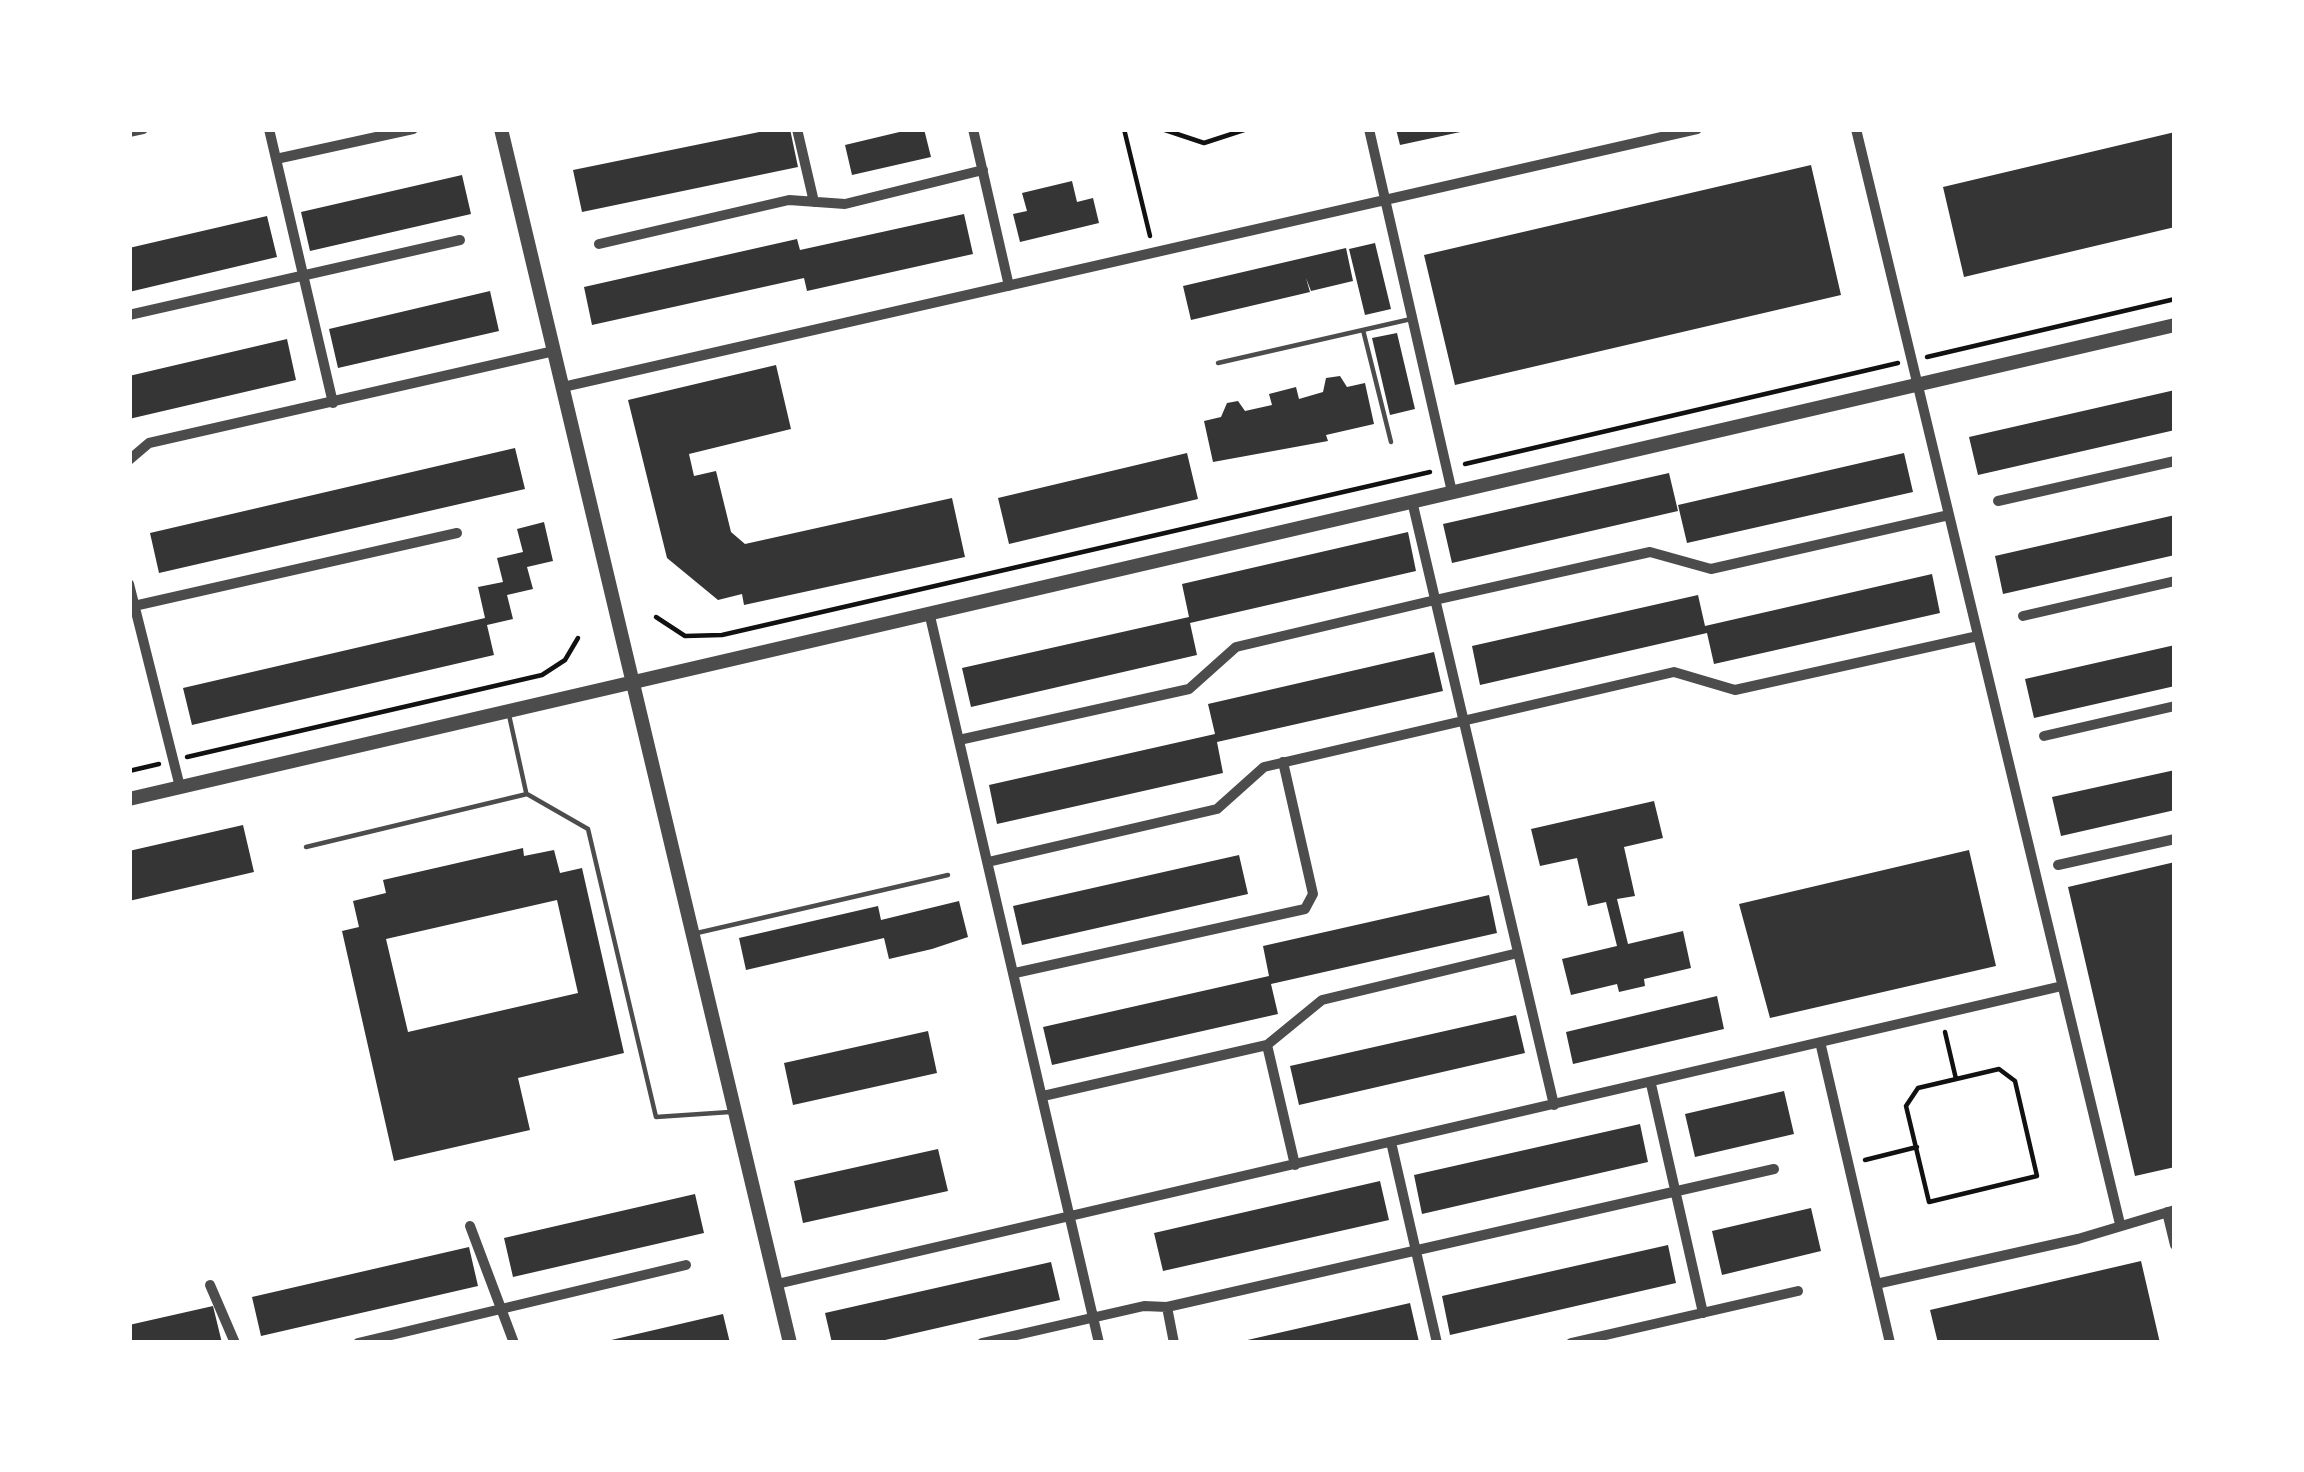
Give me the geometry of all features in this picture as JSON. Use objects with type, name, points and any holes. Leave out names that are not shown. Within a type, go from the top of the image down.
[{"type":"street","points":[[129,132],[143,129]]},
{"type":"street","points":[[269,129],[333,403]]},
{"type":"street","points":[[276,160],[413,129]]},
{"type":"street","points":[[500,129],[790,1343]]},
{"type":"street","points":[[797,129],[814,202]]},
{"type":"street","points":[[974,129],[1010,286]]},
{"type":"street","points":[[1369,129],[1452,492]]},
{"type":"street","points":[[562,387],[1697,129]]},
{"type":"street","points":[[1856,129],[2120,1224]]},
{"type":"street","points":[[599,244],[789,200],[845,204],[983,170]]},
{"type":"street","points":[[129,315],[460,240]]},
{"type":"street","points":[[129,799],[2175,325]]},
{"type":"street","points":[[129,460],[149,443],[554,351]]},
{"type":"street","points":[[1999,501],[2175,461]]},
{"type":"street","points":[[1412,501],[1554,1105]]},
{"type":"street","points":[[959,740],[1189,689],[1236,647],[1435,600],[1650,552],[1711,569],[1949,515]]},
{"type":"street","points":[[134,606],[457,533]]},
{"type":"street","points":[[2024,616],[2175,581]]},
{"type":"street","points":[[129,584],[180,787]]},
{"type":"street","points":[[929,612],[1100,1343]]},
{"type":"street","points":[[988,862],[1216,809],[1264,767],[1673,672],[1735,690],[1978,636]]},
{"type":"street","points":[[129,648],[144,644]]},
{"type":"street","points":[[2044,736],[2175,706]]},
{"type":"street","points":[[1015,974],[1305,909],[1313,894],[1283,762]]},
{"type":"street","points":[[2058,865],[2175,838]]},
{"type":"street","points":[[1043,1096],[1267,1045],[1322,1000],[1518,953]]},
{"type":"street","points":[[777,1284],[1821,1046],[2062,986]]},
{"type":"street","points":[[1267,1045],[1295,1165]]},
{"type":"street","points":[[1821,1046],[1890,1343]]},
{"type":"street","points":[[1651,1084],[1702,1313]]},
{"type":"street","points":[[1391,1142],[1437,1343]]},
{"type":"street","points":[[982,1343],[1144,1306],[1167,1307],[1774,1169]]},
{"type":"street","points":[[1876,1284],[2078,1239],[2171,1211],[2175,1245]]},
{"type":"street","points":[[470,1226],[506,1308],[514,1343]]},
{"type":"street","points":[[358,1343],[686,1265]]},
{"type":"street","points":[[210,1285],[235,1343]]},
{"type":"street","points":[[1571,1343],[1798,1291]]},
{"type":"street","points":[[1167,1307],[1174,1343]]},
{"type":"lane","points":[[1218,363],[1412,319]]},
{"type":"lane","points":[[1363,330],[1391,442]]},
{"type":"lane","points":[[508,710],[527,794]]},
{"type":"lane","points":[[306,847],[527,794],[588,830],[656,1117],[735,1112]]},
{"type":"lane","points":[[693,934],[948,875]]},
{"type":"path","points":[[1124,129],[1154,254]]},
{"type":"path","points":[[1162,129],[1204,143],[1247,129]]},
{"type":"path","points":[[656,617],[685,636],[722,635],[2175,299]]},
{"type":"path","points":[[129,771],[542,675],[565,660],[578,638]]},
{"type":"path","points":[[1943,1025],[1956,1079]]},
{"type":"path","points":[[1999,1069],[2015,1081],[2038,1176],[1929,1202],[1906,1106],[1918,1088],[1956,1079],[1999,1069]]},
{"type":"path","points":[[1848,1163],[1917,1147]]},
{"type":"building","points":[[790,129],[798,167],[582,212],[573,170]]},
{"type":"building","points":[[924,129],[931,157],[852,175],[845,145]]},
{"type":"building","points":[[1396,129],[1465,129],[1465,131],[1400,145]]},
{"type":"building","points":[[2175,132],[2175,227],[1964,277],[1943,187]]},
{"type":"building","points":[[1811,165],[1841,295],[1455,385],[1424,255]]},
{"type":"building","points":[[462,175],[471,214],[310,251],[301,212]]},
{"type":"building","points":[[1072,181],[1077,202],[1093,198],[1099,223],[1020,242],[1013,214],[1027,211],[1022,193]]},
{"type":"building","points":[[964,214],[973,254],[807,291],[804,278],[592,325],[584,287],[797,239],[800,250]]},
{"type":"building","points":[[267,216],[277,257],[129,292],[129,248]]},
{"type":"building","points":[[1375,243],[1391,309],[1365,315],[1349,249]]},
{"type":"building","points":[[1346,248],[1353,281],[1311,291],[1306,278],[1310,292],[1191,320],[1183,286]]},
{"type":"building","points":[[490,291],[499,331],[338,368],[329,329]]},
{"type":"building","points":[[1397,333],[1415,409],[1390,415],[1372,338]]},
{"type":"building","points":[[287,339],[296,380],[129,419],[129,376]]},
{"type":"building","points":[[776,365],[791,429],[689,454],[694,476],[716,471],[731,532],[745,544],[952,498],[965,557],[744,605],[742,594],[718,600],[667,558],[628,400]]},
{"type":"building","points":[[1340,376],[1347,387],[1365,383],[1374,424],[1326,435],[1328,441],[1213,462],[1204,421],[1221,417],[1227,403],[1238,401],[1245,411],[1272,405],[1269,394],[1296,387],[1299,399],[1323,392],[1326,378]]},
{"type":"building","points":[[2175,390],[2175,430],[1978,475],[1969,437]]},
{"type":"building","points":[[515,448],[525,489],[159,573],[150,533]]},
{"type":"building","points":[[1187,453],[1198,499],[1009,544],[998,498]]},
{"type":"building","points":[[1904,453],[1913,492],[1687,543],[1678,505]]},
{"type":"building","points":[[1669,473],[1678,511],[1452,563],[1443,524]]},
{"type":"building","points":[[2175,515],[2175,555],[2003,594],[1995,556]]},
{"type":"building","points":[[544,522],[553,561],[527,567],[533,589],[507,595],[513,619],[487,625],[494,655],[192,725],[183,688],[485,618],[478,587],[503,582],[497,558],[523,552],[517,529]]},
{"type":"building","points":[[1408,532],[1416,571],[1190,623],[1197,655],[971,707],[962,668],[1189,617],[1182,584]]},
{"type":"building","points":[[1932,574],[1940,613],[1714,664],[1707,633],[1480,685],[1472,646],[1698,595],[1705,626]]},
{"type":"building","points":[[2175,645],[2175,686],[2034,718],[2025,679]]},
{"type":"building","points":[[1434,652],[1443,691],[1217,742],[1223,773],[997,824],[989,785],[1215,734],[1208,704]]},
{"type":"building","points":[[2175,770],[2175,810],[2061,836],[2052,797]]},
{"type":"building","points":[[1654,801],[1663,838],[1624,847],[1635,896],[1617,899],[1628,944],[1683,931],[1691,968],[1644,979],[1645,986],[1619,992],[1617,984],[1571,995],[1562,959],[1617,946],[1606,902],[1588,906],[1577,858],[1540,866],[1531,829]]},
{"type":"building","points":[[243,825],[254,872],[129,901],[129,851]]},
{"type":"building","points":[[523,848],[524,856],[554,850],[560,873],[582,868],[624,1053],[518,1078],[530,1130],[394,1161],[342,931],[359,927],[353,901],[386,893],[383,880]],"holes":[[[557,900],[578,993],[408,1032],[386,939]]]},
{"type":"building","points":[[1969,850],[1996,966],[1770,1018],[1739,904]]},
{"type":"building","points":[[1239,855],[1248,894],[1022,945],[1013,906]]},
{"type":"building","points":[[2175,862],[2175,1167],[2135,1176],[2068,887]]},
{"type":"building","points":[[1489,895],[1497,933],[1271,984],[1278,1014],[1052,1065],[1043,1027],[1269,976],[1263,946]]},
{"type":"building","points":[[959,901],[968,937],[932,949],[889,959],[884,938],[746,970],[739,938],[878,906],[881,920]]},
{"type":"building","points":[[1717,996],[1724,1029],[1573,1064],[1566,1032]]},
{"type":"building","points":[[1516,1015],[1525,1053],[1299,1105],[1290,1066]]},
{"type":"building","points":[[928,1031],[937,1073],[793,1105],[784,1063]]},
{"type":"building","points":[[1784,1091],[1794,1134],[1695,1157],[1685,1114]]},
{"type":"building","points":[[1640,1124],[1648,1162],[1422,1214],[1414,1175]]},
{"type":"building","points":[[938,1149],[948,1191],[803,1223],[794,1181]]},
{"type":"building","points":[[1380,1181],[1389,1220],[1163,1271],[1154,1233]]},
{"type":"building","points":[[695,1194],[704,1233],[513,1277],[504,1238]]},
{"type":"building","points":[[1811,1208],[1821,1251],[1722,1275],[1712,1231]]},
{"type":"building","points":[[1668,1245],[1676,1283],[1450,1335],[1442,1296]]},
{"type":"building","points":[[469,1247],[478,1286],[261,1336],[252,1297]]},
{"type":"building","points":[[2141,1261],[2160,1343],[1938,1343],[1930,1310]]},
{"type":"building","points":[[1051,1262],[1060,1300],[872,1343],[832,1343],[825,1313]]},
{"type":"building","points":[[1410,1303],[1419,1342],[1243,1343],[1243,1341]]},
{"type":"building","points":[[213,1306],[222,1343],[129,1343],[129,1325]]},
{"type":"building","points":[[723,1314],[730,1343],[607,1341]]}]
